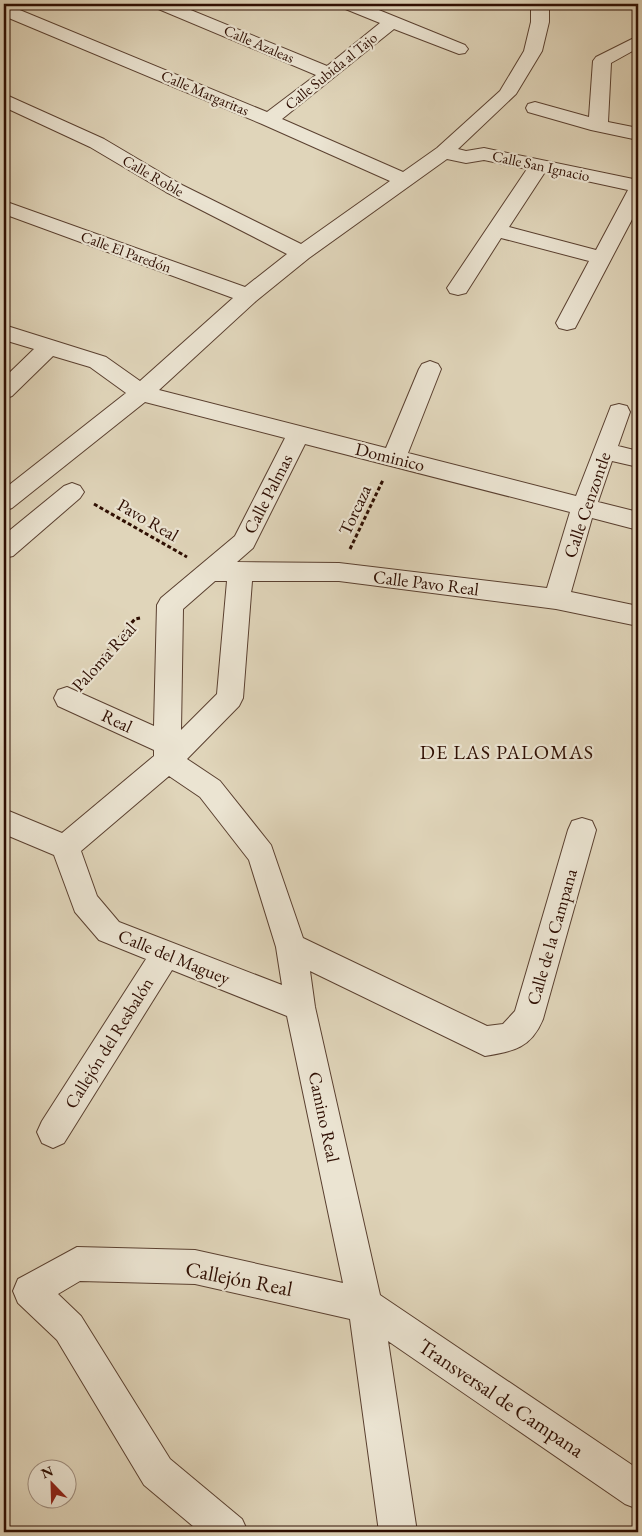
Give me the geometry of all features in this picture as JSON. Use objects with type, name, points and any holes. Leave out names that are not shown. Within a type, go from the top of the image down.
[{"type":"street","name":"Calle Azaleas","points":[[162,4],[330,74]]},
{"type":"street","points":[[349,4],[459,49]]},
{"type":"street","points":[[4,502],[141,393],[248,296],[302,253],[444,152],[507,94],[533,51],[540,22],[540,4]]},
{"type":"street","name":"Calle Margaritas","points":[[4,10],[269,120],[405,180]]},
{"type":"street","name":"Calle Subida al Tajo","points":[[269,120],[330,74],[392,22]]},
{"type":"street","points":[[598,126],[602,61],[638,41]]},
{"type":"street","name":"Calle Roble","points":[[4,100],[97,143],[173,188],[302,253]]},
{"type":"street","points":[[535,108],[598,126],[638,134]]},
{"type":"street","name":"Calle San Ignacio","points":[[444,152],[466,157],[484,154],[638,186]]},
{"type":"street","points":[[458,288],[539,166]]},
{"type":"street","points":[[566,323],[638,190]]},
{"type":"street","name":"Calle El Paredón","points":[[4,207],[248,296]]},
{"type":"street","points":[[495,230],[602,258]]},
{"type":"street","points":[[4,332],[98,362],[141,393]]},
{"type":"street","points":[[4,391],[49,347]]},
{"type":"street","points":[[394,458],[430,369]]},
{"type":"street","name":"Dominico","points":[[141,393],[638,521]]},
{"type":"street","name":"Calle Cenzontle","points":[[556,599],[584,506],[619,412]]},
{"type":"street","name":"Calle Palmas","points":[[211,571],[244,542],[299,433]]},
{"type":"street","points":[[605,451],[638,459]]},
{"type":"street","points":[[4,549],[72,492]]},
{"type":"street","points":[[167,752],[170,605],[211,571]]},
{"type":"street","name":"Calle Pavo Real","points":[[211,571],[339,572],[556,599],[638,616]]},
{"type":"street","points":[[8,828],[65,847],[167,752],[230,698],[240,571]]},
{"type":"street","name":"Real","points":[[67,698],[167,752]]},
{"type":"street","name":"Camino Real","points":[[167,752],[210,789],[261,854],[292,947],[300,1007],[365,1305],[398,1532]]},
{"type":"street","name":"Calle de la Campana","points":[[292,947],[486,1041],[511,1037],[528,1019],[582,830]]},
{"type":"street","name":"Calle del Maguey","points":[[65,847],[85,903],[109,931],[300,1007]]},
{"type":"street","name":"Callejón del Resbalón","points":[[53,1132],[166,954]]},
{"type":"street","name":"Callejón Real","points":[[229,1532],[157,1472],[69,1328],[30,1291],[77,1264],[195,1267],[365,1305]]},
{"type":"street","name":"Transversal de Campana","points":[[365,1305],[638,1491]]},
{"type":"path","name":"Torcaza","points":[[339,572],[394,458]]},
{"type":"path","name":"Pavo Real","points":[[72,492],[211,571]]},
{"type":"path","name":"Paloma Real","points":[[67,698],[135,619],[170,605]]},
{"type":"district","name":"DE LAS PALOMAS","points":[[507,752]]}]
